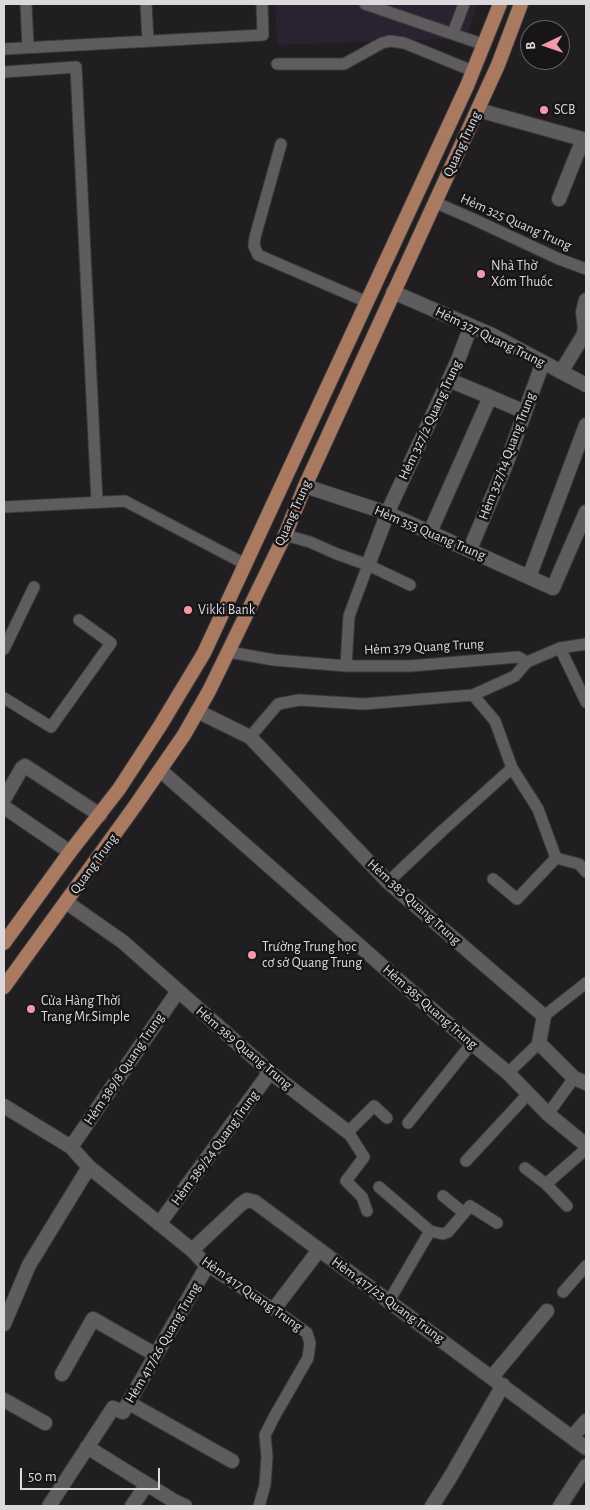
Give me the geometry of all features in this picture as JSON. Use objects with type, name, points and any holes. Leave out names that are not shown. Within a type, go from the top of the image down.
[{"type":"main road","name":"Quang Trung","points":[[4,943],[100,814],[155,734],[204,653],[485,44],[500,4]]},
{"type":"main road","name":"Quang Trung","points":[[4,987],[184,735],[229,652],[285,535],[305,486],[393,292],[478,110],[522,4]]},
{"type":"main road","points":[[485,44],[504,50]]},
{"type":"main road","points":[[176,699],[197,711]]},
{"type":"street","points":[[478,110],[584,140],[559,199]]},
{"type":"street","name":"Hẻm 327 Quang Trung","points":[[393,292],[492,335],[586,385]]},
{"type":"street","points":[[561,372],[583,336],[585,329],[583,312],[586,300]]},
{"type":"street","name":"Hẻm 327/2 Quang Trung","points":[[368,565],[387,513],[449,380],[471,326]]},
{"type":"street","name":"Hẻm 327/14 Quang Trung","points":[[470,549],[507,462],[543,362]]},
{"type":"street","points":[[449,380],[525,412]]},
{"type":"street","points":[[430,532],[490,397]]},
{"type":"street","points":[[529,576],[586,425]]},
{"type":"street","name":"Hẻm 353 Quang Trung","points":[[305,486],[387,513],[553,588],[586,512]]},
{"type":"street","name":"Hẻm 383 Quang Trung","points":[[197,711],[250,737],[388,882],[544,1016]]},
{"type":"street","points":[[4,799],[25,766],[100,814]]},
{"type":"street","name":"Hẻm 385 Quang Trung","points":[[160,770],[508,1073],[548,1114],[586,1145]]},
{"type":"street","points":[[4,807],[70,852]]},
{"type":"street","name":"Hẻm 389 Quang Trung","points":[[66,902],[123,942],[270,1072],[348,1132]]},
{"type":"street","name":"Hẻm 389/8 Quang Trung","points":[[71,1147],[178,992]]},
{"type":"street","points":[[544,1016],[539,1043],[580,1080]]},
{"type":"street","name":"Hẻm 389/24 Quang Trung","points":[[159,1224],[270,1072]]},
{"type":"street","name":"Hẻm 417 Quang Trung","points":[[4,1106],[71,1147],[89,1167],[192,1250],[207,1266]]},
{"type":"street","points":[[4,1324],[28,1265],[89,1167]]},
{"type":"street","name":"Hẻm 417/23 Quang Trung","points":[[192,1250],[240,1205],[247,1200],[255,1202],[586,1448]]},
{"type":"street","points":[[274,1309],[319,1250]]},
{"type":"street","name":"Hẻm 417/26 Quang Trung","points":[[49,1506],[113,1408],[123,1412],[129,1403],[207,1266]]},
{"type":"street","points":[[432,1506],[452,1476],[498,1381],[547,1311]]},
{"type":"street","points":[[62,1374],[93,1319],[156,1355]]},
{"type":"street","points":[[4,1400],[45,1423]]},
{"type":"street","points":[[129,1403],[232,1461]]},
{"type":"street","points":[[572,1437],[586,1421]]},
{"type":"street","points":[[87,1447],[185,1506]]},
{"type":"street","points":[[560,1506],[586,1466]]},
{"type":"street","points":[[132,1506],[147,1484]]},
{"type":"lane","points":[[26,4],[28,47]]},
{"type":"lane","points":[[146,4],[148,41]]},
{"type":"lane","points":[[4,49],[263,35],[262,4]]},
{"type":"lane","points":[[365,4],[485,44]]},
{"type":"lane","points":[[453,33],[464,4]]},
{"type":"lane","points":[[277,64],[344,64],[382,43],[390,41],[404,43],[473,70]]},
{"type":"lane","points":[[4,72],[76,68],[97,502]]},
{"type":"lane","points":[[280,144],[255,237],[254,246],[258,255],[367,302]]},
{"type":"lane","name":"Hẻm 325 Quang Trung","points":[[434,202],[559,260],[586,269]]},
{"type":"lane","points":[[4,506],[125,500],[245,564]]},
{"type":"lane","points":[[285,535],[310,542],[368,565],[410,585]]},
{"type":"lane","points":[[346,666],[349,616],[368,565]]},
{"type":"lane","points":[[4,649],[34,587]]},
{"type":"lane","points":[[4,698],[51,727],[111,643],[80,620]]},
{"type":"lane","points":[[250,737],[278,704],[299,700],[364,704],[473,695],[515,676],[527,662],[560,648],[586,644]]},
{"type":"lane","points":[[560,648],[586,702]]},
{"type":"lane","name":"Hẻm 379 Quang Trung","points":[[229,652],[274,660],[346,666],[410,666],[518,657],[527,662]]},
{"type":"lane","points":[[473,695],[495,721],[512,768],[538,809],[556,858]]},
{"type":"lane","points":[[388,882],[512,768]]},
{"type":"lane","points":[[556,858],[584,865]]},
{"type":"lane","points":[[493,879],[517,899],[556,858]]},
{"type":"lane","points":[[544,1016],[586,983]]},
{"type":"lane","points":[[408,1123],[472,1043]]},
{"type":"lane","points":[[508,1073],[539,1043]]},
{"type":"lane","points":[[548,1114],[580,1080]]},
{"type":"lane","points":[[466,1161],[529,1093]]},
{"type":"lane","points":[[348,1132],[374,1106],[387,1118]]},
{"type":"lane","name":"Hẻm 389 Quang Trung","points":[[348,1132],[364,1157],[346,1181],[362,1197],[367,1211]]},
{"type":"lane","points":[[546,1184],[586,1149]]},
{"type":"lane","points":[[525,1168],[546,1184],[568,1206]]},
{"type":"lane","points":[[379,1187],[430,1231],[443,1234],[448,1232],[470,1206],[497,1223]]},
{"type":"lane","points":[[443,1196],[464,1213]]},
{"type":"lane","points":[[389,1301],[430,1231]]},
{"type":"lane","name":"Hẻm 417 Quang Trung","points":[[207,1266],[274,1309],[307,1333],[310,1343],[308,1358],[265,1435],[267,1457],[264,1485],[259,1506]]},
{"type":"lane","points":[[563,1292],[586,1266]]},
{"type":"shaded area","points":[[275,4],[478,4],[466,38],[277,45]]},
{"type":"place","name":"SCB","points":[[544,110]]},
{"type":"place","name":"Nhà Thờ Xóm Thuốc","points":[[481,274]]},
{"type":"place","name":"Vikki Bank","points":[[188,610]]},
{"type":"place","name":"Trường Trung học cơ sở Quang Trung","points":[[252,955]]},
{"type":"place","name":"Cửa Hàng Thời Trang Mr.Simple","points":[[31,1009]]}]
